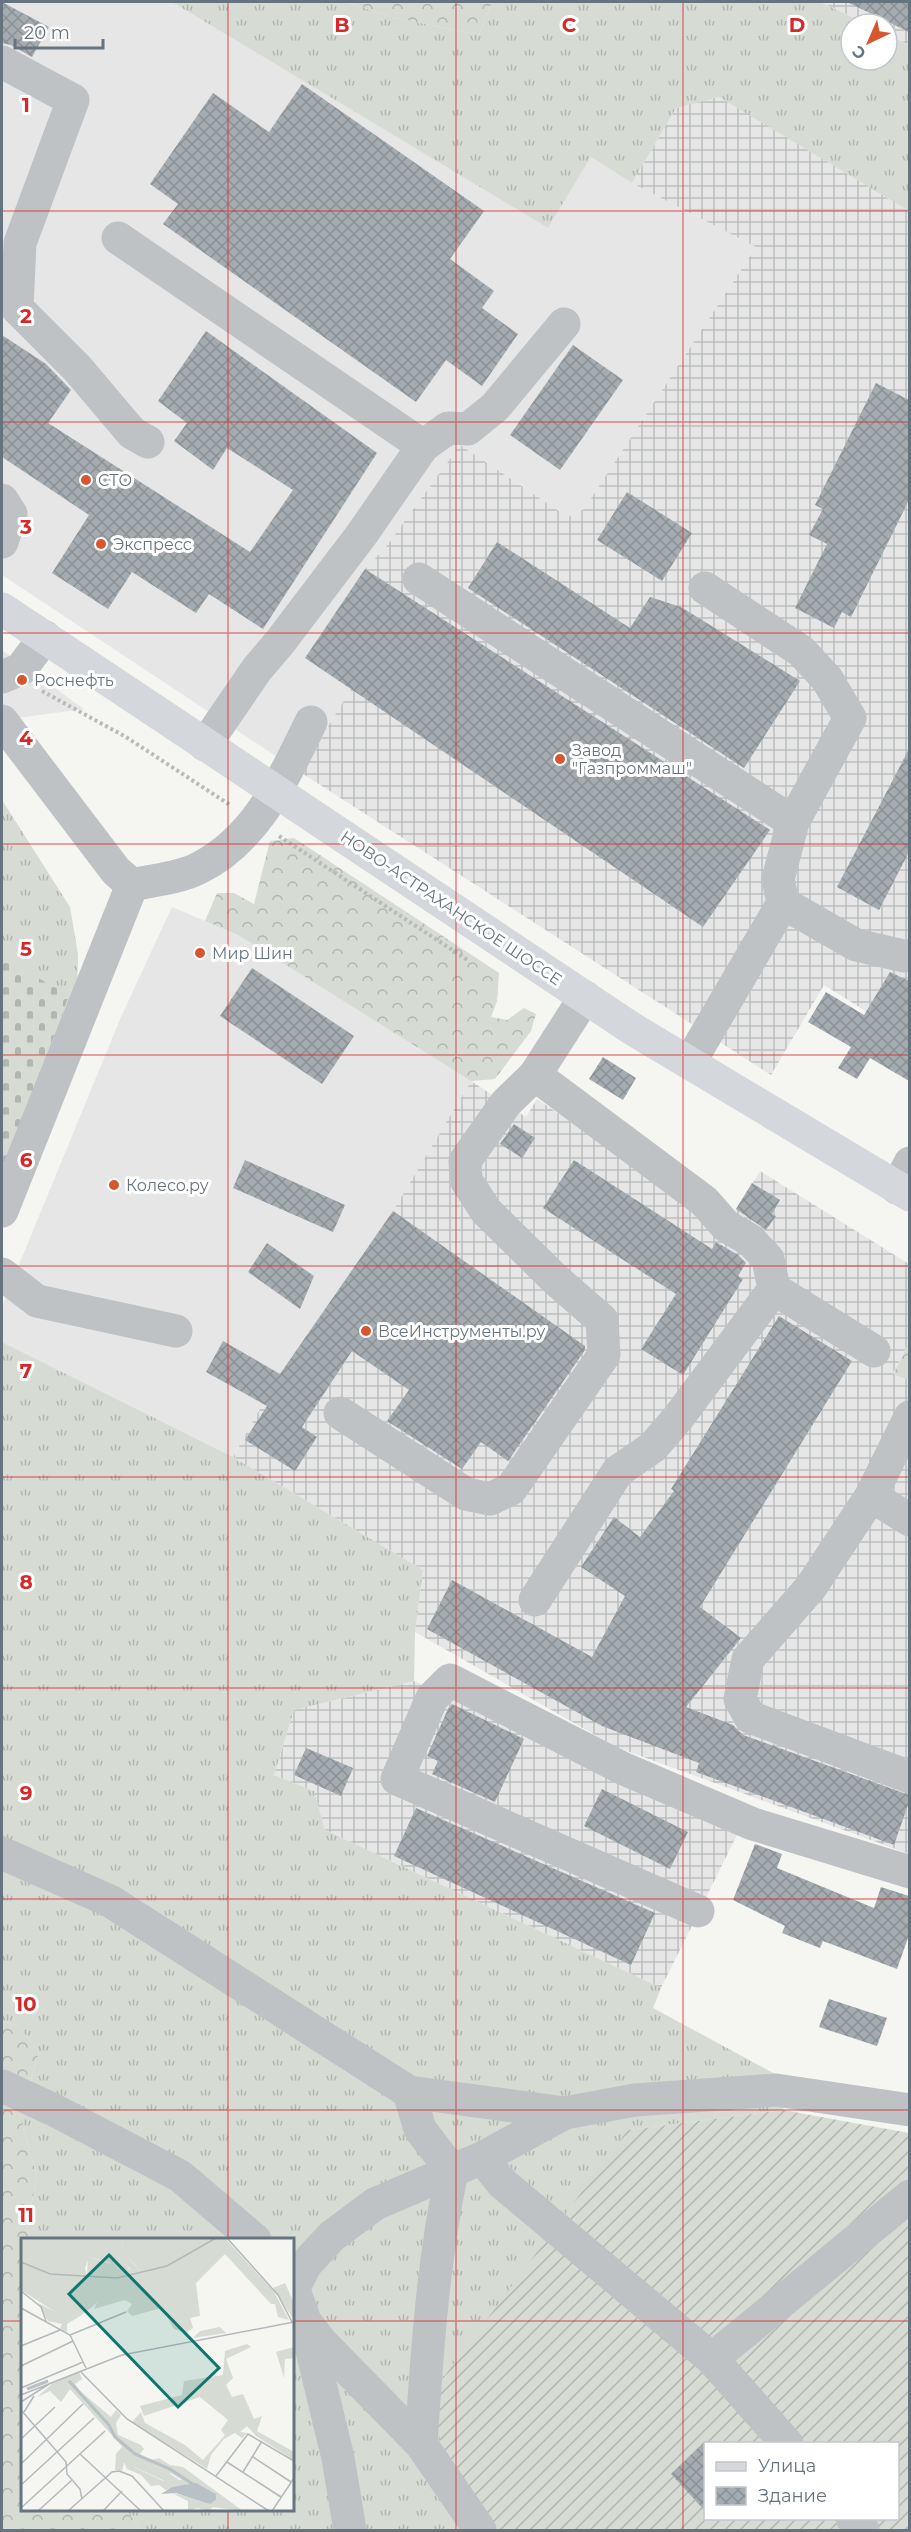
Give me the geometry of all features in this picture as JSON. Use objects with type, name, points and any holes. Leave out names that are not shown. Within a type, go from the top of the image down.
[{"type":"main road","name":"НОВО-АСТРАХАНСКОЕ ШОССЕ","points":[[2,609],[585,997],[690,1062],[905,1182]]},
{"type":"street","points":[[2,62],[73,100],[20,243],[18,308],[77,368],[132,433],[148,442]]},
{"type":"street","points":[[118,238],[423,447]]},
{"type":"street","points":[[205,745],[256,669],[280,642],[362,534],[423,447],[448,428],[468,429],[495,407],[564,324]]},
{"type":"street","points":[[2,500],[11,514],[2,542]]},
{"type":"street","points":[[419,579],[793,822]]},
{"type":"street","points":[[690,1062],[783,903],[778,879],[793,822],[850,718],[827,679],[801,651],[705,588]]},
{"type":"street","points":[[6,675],[21,669],[45,637]]},
{"type":"street","points":[[2,721],[116,871],[132,885]]},
{"type":"street","points":[[132,885],[198,869],[234,847],[276,792],[311,722]]},
{"type":"street","points":[[2,1212],[132,885]]},
{"type":"street","points":[[783,903],[856,945],[909,956]]},
{"type":"street","points":[[340,1413],[466,1494],[490,1499],[511,1489],[604,1355],[602,1320],[555,1279],[486,1211],[466,1180],[465,1161],[506,1103],[535,1075],[585,997]]},
{"type":"street","points":[[535,1075],[704,1201],[726,1226],[750,1240],[768,1259],[774,1289],[874,1351]]},
{"type":"street","points":[[2,1274],[37,1301],[176,1331]]},
{"type":"street","points":[[535,1600],[618,1471],[652,1447],[678,1418],[774,1289]]},
{"type":"street","points":[[909,1418],[871,1496],[811,1587],[748,1659],[740,1699],[750,1717],[909,1778]]},
{"type":"street","points":[[871,1496],[909,1521]]},
{"type":"street","points":[[698,1911],[397,1779],[432,1698],[450,1680],[622,1768],[753,1824],[909,1872]]},
{"type":"street","points":[[2,1853],[110,1901],[409,2092],[565,2113]]},
{"type":"street","points":[[2,2086],[54,2110],[180,2176],[253,2238]]},
{"type":"street","points":[[294,2284],[306,2264],[332,2236],[375,2204],[482,2158],[565,2113],[635,2100],[776,2090],[909,2110]]},
{"type":"street","points":[[409,2092],[420,2129],[452,2171],[440,2227],[421,2444]]},
{"type":"street","points":[[482,2158],[502,2183],[712,2359],[785,2442]]},
{"type":"street","points":[[712,2359],[909,2196]]},
{"type":"street","points":[[294,2289],[305,2321],[338,2458],[350,2530]]},
{"type":"street","points":[[305,2321],[322,2343],[421,2444],[480,2530]]},
{"type":"path","points":[[6,675],[126,737],[478,967]]},
{"type":"shaded area","points":[[2,2],[172,2],[548,228],[591,157],[632,183],[756,247],[584,509],[568,517],[460,445],[385,548],[366,568],[411,600],[351,689],[300,772],[2,575]]},
{"type":"shaded area","points":[[820,2],[909,2],[909,45],[899,40],[899,12],[841,12]]},
{"type":"shaded area","points":[[719,96],[909,211],[909,1038],[824,985],[771,1075],[300,772],[351,689],[411,600],[365,569],[385,548],[460,445],[568,517],[584,509],[756,247],[632,183],[676,108]]},
{"type":"shaded area","name":"Роснефть","points":[[2,650],[84,709],[2,720]]},
{"type":"shaded area","points":[[172,907],[238,935],[471,1081],[393,1211],[279,1375],[233,1457],[2,1342],[2,1306],[121,1017]]},
{"type":"shaded area","points":[[471,1081],[526,1117],[537,1099],[726,1226],[760,1171],[909,1264],[909,1343],[893,1373],[910,1380],[909,1854],[616,1747],[415,1632],[423,1570],[233,1457],[279,1375],[393,1211]]},
{"type":"shaded area","points":[[414,1681],[738,1833],[661,1988],[325,1830],[314,1791],[274,1775],[294,1710]]},
{"type":"green space","points":[[172,2],[346,2],[392,17],[479,35],[492,2],[820,2],[841,12],[839,12],[839,72],[899,72],[899,40],[909,45],[909,211],[719,97],[676,108],[632,183],[591,157],[548,228]]},
{"type":"green space","points":[[346,2],[492,2],[479,35],[392,17]]},
{"type":"green space","points":[[2,800],[70,907],[78,954],[77,994],[2,1171]]},
{"type":"green space","points":[[294,838],[499,973],[497,1001],[491,1017],[507,1020],[524,1008],[536,1014],[531,1031],[495,1079],[471,1081],[238,935],[205,921],[217,893],[234,893],[254,904],[270,841]]},
{"type":"green space","points":[[2,958],[69,995],[2,1177]]},
{"type":"green space","points":[[2,1342],[233,1457],[423,1570],[415,1632],[414,1681],[294,1710],[274,1775],[314,1791],[325,1830],[661,1988],[653,2008],[788,2081],[783,2110],[628,2130],[489,2530],[141,2530],[127,2511],[294,2511],[294,2238],[31,2238],[27,2227],[37,2176],[20,2117],[39,2052],[19,2027],[2,2020]]},
{"type":"green space","points":[[909,1343],[910,1380],[893,1374]]},
{"type":"green space","points":[[2,2020],[19,2027],[39,2052],[20,2117],[37,2176],[27,2227],[32,2238],[21,2238],[21,2511],[127,2511],[141,2530],[2,2530]]},
{"type":"green space","points":[[783,2110],[909,2133],[909,2530],[489,2530],[442,2453],[432,2393],[628,2130]]},
{"type":"building","points":[[2,2],[49,27],[32,57],[11,45],[2,43]]},
{"type":"building","points":[[847,2],[909,2],[909,32],[899,27],[899,12],[868,12]]},
{"type":"building","points":[[302,84],[484,211],[450,259],[494,291],[482,308],[518,334],[482,386],[446,360],[416,402],[163,224],[178,204],[150,184],[213,93],[269,132]]},
{"type":"building","name":"СТО","points":[[206,331],[377,453],[263,629],[209,594],[196,613],[132,572],[108,609],[52,573],[89,515],[2,457],[2,335],[46,364],[71,390],[48,423],[250,552],[293,490],[227,448],[213,470],[174,441],[187,423],[158,401]]},
{"type":"building","points":[[573,345],[623,380],[560,470],[510,435]]},
{"type":"building","points":[[876,383],[909,400],[909,500],[851,617],[842,612],[834,628],[795,608],[827,544],[809,535],[823,509],[815,505]]},
{"type":"building","points":[[627,492],[692,533],[662,581],[597,540]]},
{"type":"building","points":[[497,542],[630,628],[650,597],[681,607],[800,681],[744,768],[468,588]]},
{"type":"building","name":"Завод \"Газпроммаш\"","points":[[365,569],[770,830],[703,927],[305,658]]},
{"type":"building","points":[[909,749],[909,852],[879,910],[837,887]]},
{"type":"building","points":[[252,968],[354,1036],[322,1084],[220,1016]]},
{"type":"building","points":[[890,972],[909,981],[909,1081],[870,1058],[857,1079],[838,1068],[851,1047],[808,1022],[826,992],[864,1015]]},
{"type":"building","points":[[603,1057],[636,1078],[623,1100],[589,1079]]},
{"type":"building","points":[[514,1124],[535,1138],[522,1158],[500,1144]]},
{"type":"building","points":[[245,1160],[345,1205],[333,1232],[233,1188]]},
{"type":"building","points":[[574,1160],[712,1249],[716,1242],[738,1255],[746,1263],[738,1276],[743,1279],[683,1375],[641,1349],[676,1294],[543,1208]]},
{"type":"building","points":[[752,1183],[780,1200],[772,1214],[776,1216],[766,1230],[736,1209]]},
{"type":"building","points":[[393,1211],[585,1346],[585,1350],[508,1461],[481,1442],[462,1469],[387,1421],[409,1390],[352,1351],[302,1427],[317,1437],[295,1471],[245,1440],[267,1406],[206,1372],[223,1341],[280,1374]]},
{"type":"building","points":[[267,1243],[314,1276],[300,1309],[248,1272]]},
{"type":"building","points":[[779,1316],[852,1361],[700,1607],[741,1638],[686,1707],[733,1725],[743,1735],[909,1795],[909,1802],[894,1845],[696,1772],[699,1763],[602,1726],[427,1629],[452,1580],[592,1657],[625,1596],[581,1567],[614,1517],[640,1537],[674,1491],[671,1489]]},
{"type":"building","points":[[452,1704],[524,1739],[495,1802],[432,1774],[438,1761],[427,1756]]},
{"type":"building","points":[[306,1748],[353,1768],[341,1796],[294,1775]]},
{"type":"building","points":[[602,1789],[688,1832],[670,1869],[584,1826]]},
{"type":"building","points":[[416,1808],[655,1913],[631,1965],[394,1856]]},
{"type":"building","points":[[755,1844],[782,1854],[777,1868],[874,1908],[881,1887],[909,1896],[909,1935],[897,1969],[823,1941],[820,1948],[782,1933],[785,1926],[733,1900]]},
{"type":"building","points":[[829,1999],[887,2018],[877,2046],[819,2027]]},
{"type":"building","points":[[705,2441],[704,2510],[671,2474]]},
{"type":"place","name":"СТО","points":[[86,480]]},
{"type":"place","name":"Экспресс","points":[[101,544]]},
{"type":"place","name":"Роснефть","points":[[22,680]]},
{"type":"place","name":"Завод \"Газпроммаш\"","points":[[560,759]]},
{"type":"place","name":"Мир Шин","points":[[200,953]]},
{"type":"place","name":"Колесо.ру","points":[[114,1185]]},
{"type":"place","name":"ВсеИнструменты.ру","points":[[366,1331]]}]
